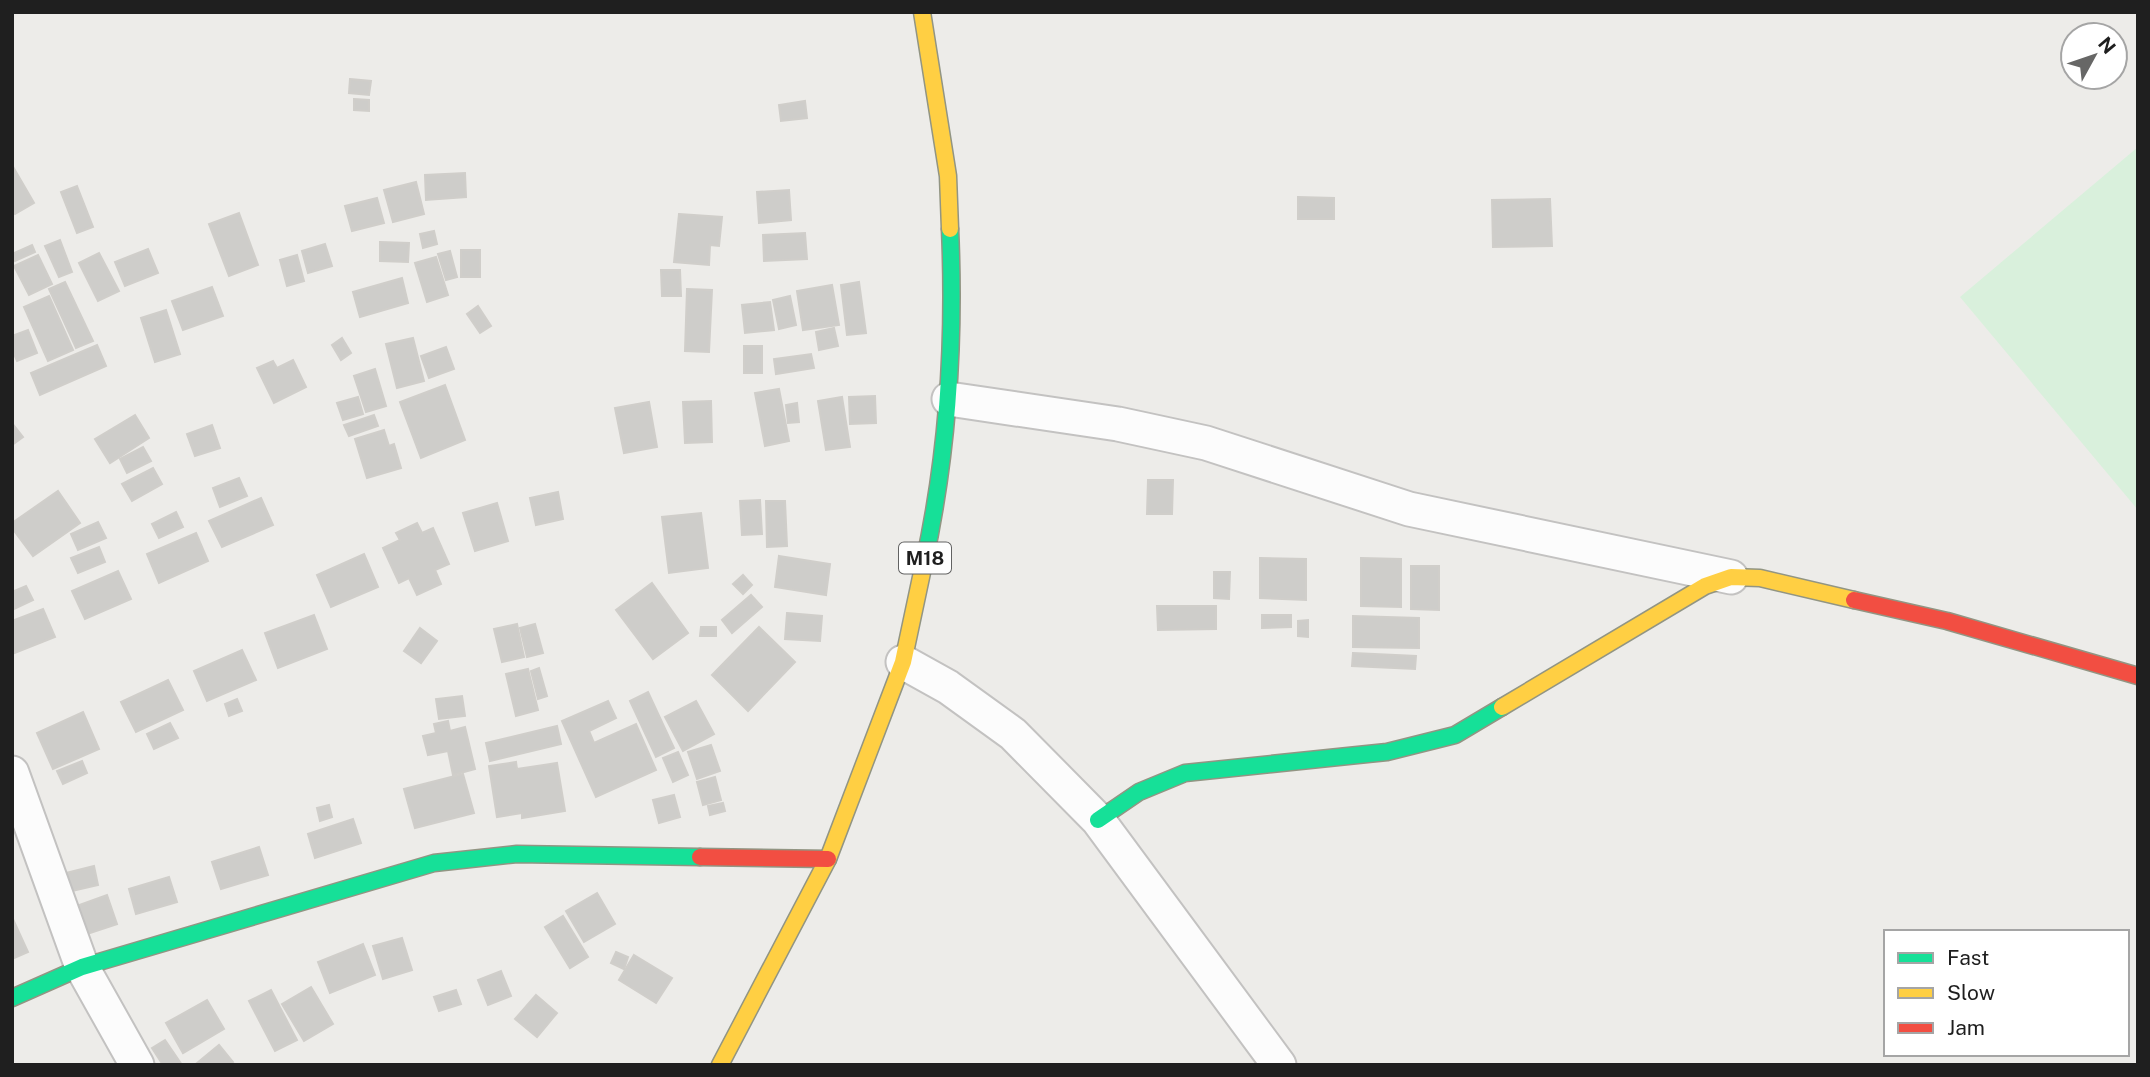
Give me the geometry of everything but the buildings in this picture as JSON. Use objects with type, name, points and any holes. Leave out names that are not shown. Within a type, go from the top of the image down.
[{"type":"street","name":"M18","points":[[720,1065],[828,859],[904,663],[931,531],[949,399],[953,291],[948,176],[922,12]]},
{"type":"street","points":[[949,399],[1118,424],[1206,443],[1409,509],[1731,577],[1760,578],[1947,621],[2138,676]]},
{"type":"street","points":[[1098,821],[1117,804],[1154,783],[1185,773],[1387,752],[1455,735],[1704,586],[1731,577]]},
{"type":"street","points":[[904,663],[948,687],[1013,734],[1098,821],[1279,1065]]},
{"type":"street","points":[[12,774],[82,967],[136,1065]]},
{"type":"street","points":[[12,998],[82,967],[434,863],[517,854],[828,859]]},
{"type":"green space","points":[[2138,147],[2138,510],[1960,297]]},
{"type":"traffic: fast","points":[[924,563],[939,480],[948,397],[950,229]]},
{"type":"traffic: fast","points":[[1098,820],[1139,792],[1185,773],[1387,752],[1455,735],[1502,707]]},
{"type":"traffic: fast","points":[[12,998],[82,967],[434,863],[517,854],[700,857]]},
{"type":"traffic: slow","points":[[922,12],[948,176],[950,229]]},
{"type":"traffic: slow","points":[[720,1065],[828,859],[903,662],[924,563]]},
{"type":"traffic: slow","points":[[1502,707],[1705,586],[1731,577],[1760,578],[1854,600]]},
{"type":"traffic: jam","points":[[1854,600],[1947,621],[2138,676]]},
{"type":"traffic: jam","points":[[700,857],[828,859]]}]
